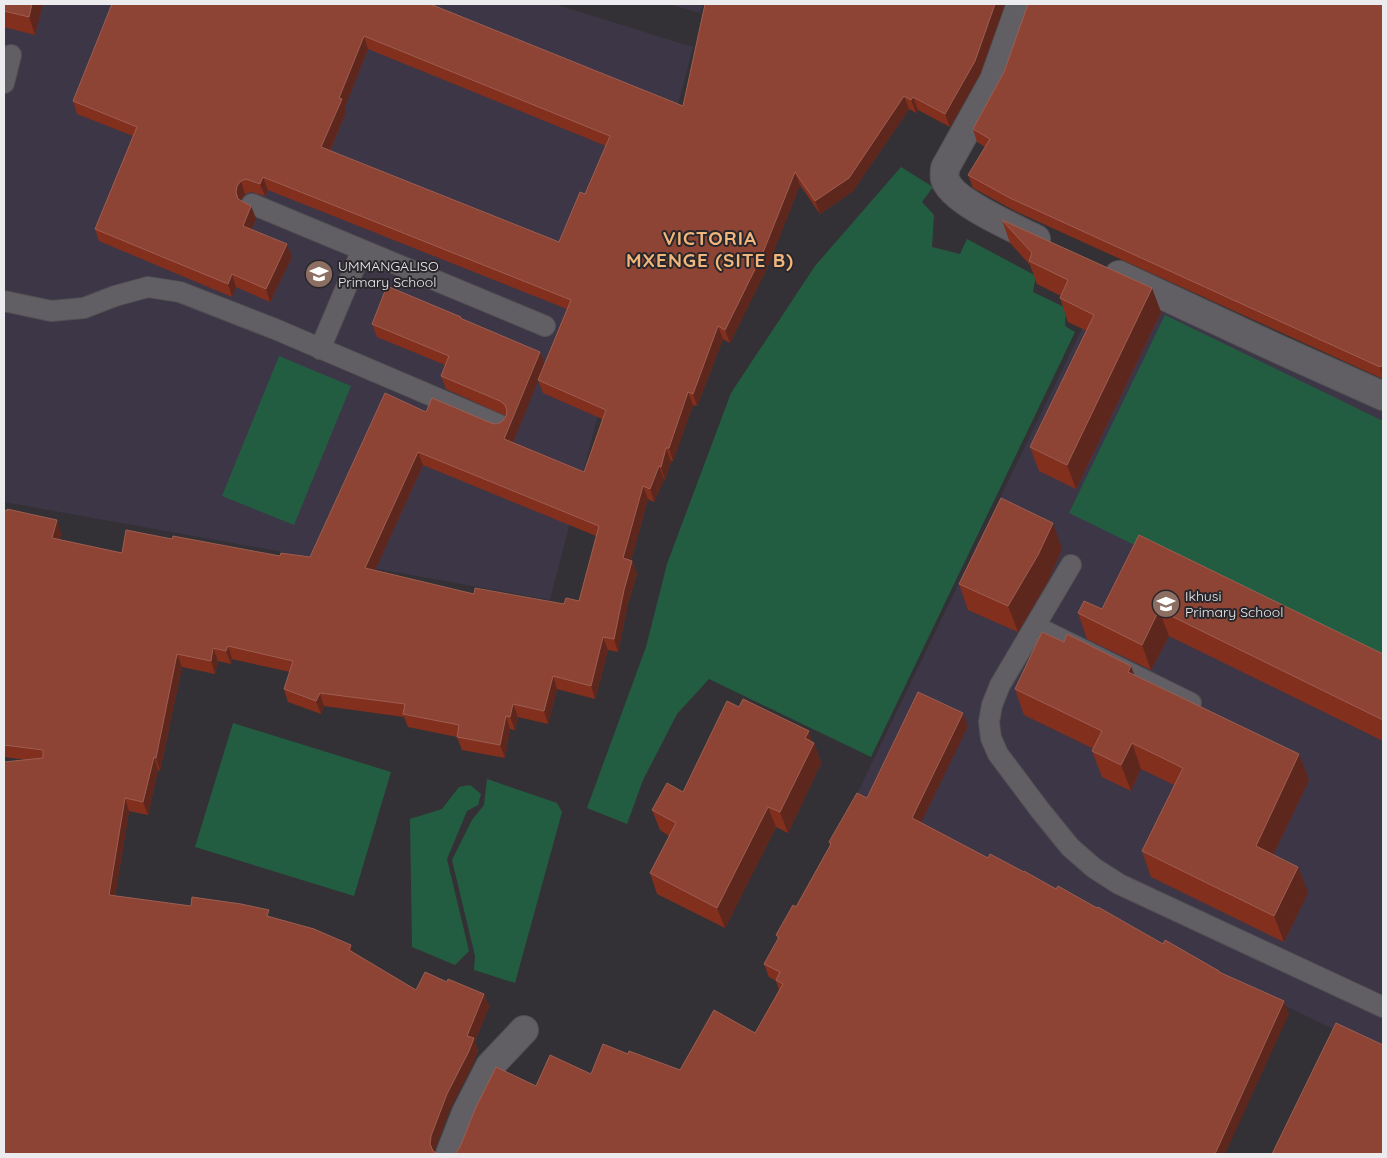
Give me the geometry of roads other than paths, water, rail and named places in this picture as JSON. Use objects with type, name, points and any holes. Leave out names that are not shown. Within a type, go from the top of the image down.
[{"type":"street","points":[[1021,4],[994,80],[946,168],[944,178],[950,189],[961,198],[1008,225],[1062,250]]},
{"type":"street","points":[[1097,265],[1383,396]]},
{"type":"street","points":[[450,1154],[466,1113],[490,1066],[524,1030]]},
{"type":"lane","points":[[4,83],[11,55]]},
{"type":"lane","points":[[252,204],[545,326]]},
{"type":"lane","points":[[320,349],[362,250]]},
{"type":"lane","points":[[4,301],[51,311],[84,308],[115,296],[148,287],[180,292],[500,425]]},
{"type":"lane","points":[[1071,565],[1000,685],[992,704],[989,722],[991,738],[998,754],[1070,847],[1094,868],[1120,884],[1383,1007]]},
{"type":"lane","points":[[1035,626],[1212,713]]},
{"type":"place","name":"UMMANGALISO Primary School","points":[[319,274]]},
{"type":"place","name":"Ikhusi Primary School","points":[[1166,604]]},
{"type":"district","name":"VICTORIA MXENGE (SITE B)","points":[[710,249]]}]
